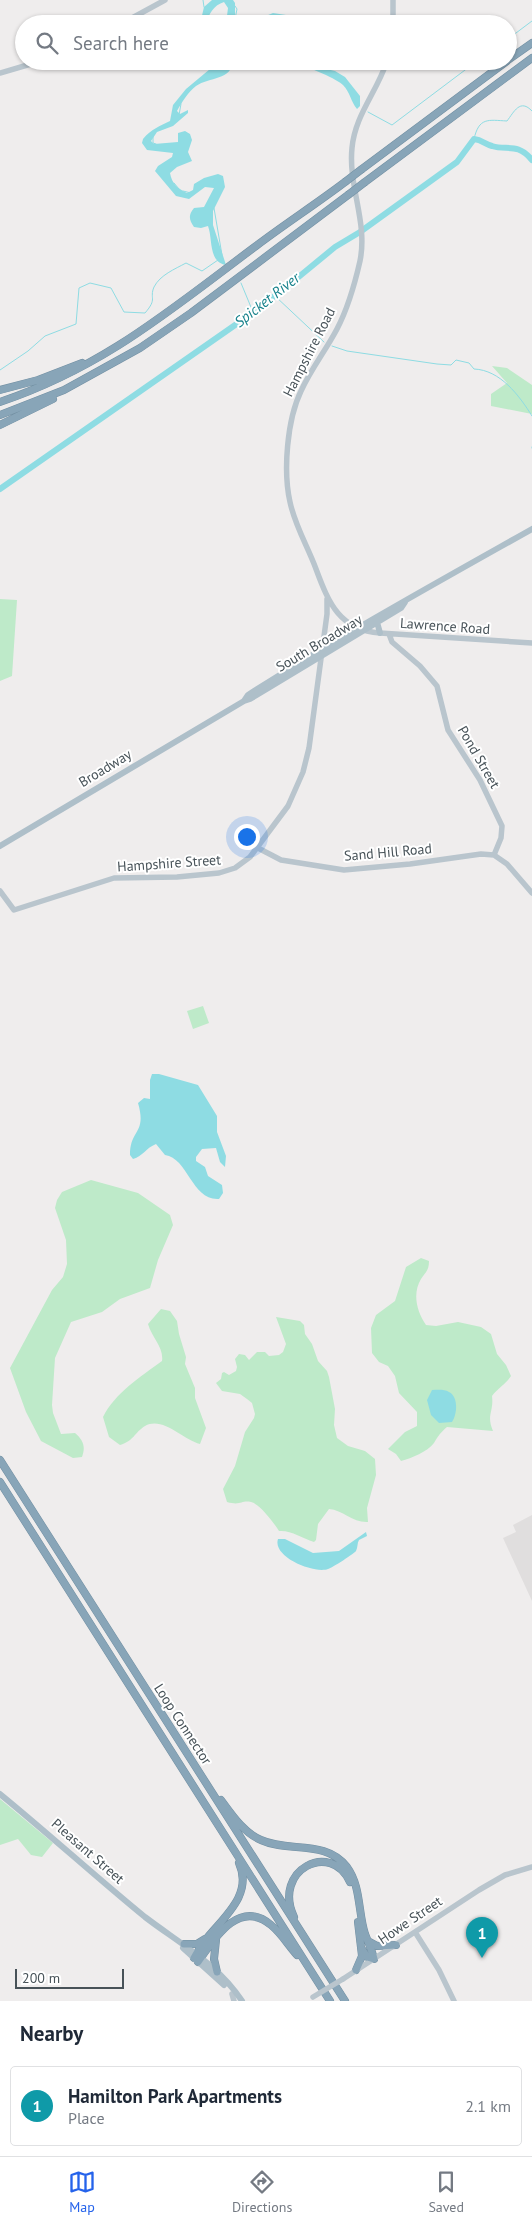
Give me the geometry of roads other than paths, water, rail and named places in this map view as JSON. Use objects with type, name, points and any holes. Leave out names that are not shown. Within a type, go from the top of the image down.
[{"type":"highway","points":[[517,54],[532,43]]},
{"type":"highway","points":[[517,69],[532,58]]},
{"type":"highway","points":[[0,402],[49,383],[114,350],[167,314],[496,70]]},
{"type":"highway","points":[[0,425],[89,380],[160,335],[516,70]]},
{"type":"highway","points":[[0,390],[46,377],[114,350]]},
{"type":"highway","points":[[0,415],[64,390],[116,363]]},
{"type":"highway","name":"Loop Connector","points":[[0,1460],[344,2001]]},
{"type":"highway","name":"Loop Connector","points":[[0,1482],[330,2001]]},
{"type":"highway","points":[[198,1770],[238,1822],[256,1838],[268,1843],[322,1850],[335,1856],[345,1865],[355,1883],[374,1959]]},
{"type":"highway","points":[[197,1958],[208,1937],[229,1913],[239,1896],[244,1882],[240,1865],[225,1836]]},
{"type":"highway","points":[[311,1948],[292,1913],[289,1887],[294,1876],[304,1867],[323,1862],[338,1868],[350,1881],[362,1949],[361,1959],[356,1970]]},
{"type":"highway","points":[[197,1958],[225,1926],[238,1919],[251,1917],[263,1919],[276,1930],[313,1974]]},
{"type":"highway","points":[[184,1944],[197,1944],[208,1937]]},
{"type":"highway","points":[[216,1937],[214,1959],[217,1972]]},
{"type":"highway","points":[[368,1941],[377,1946],[396,1945]]},
{"type":"highway","points":[[362,1949],[366,1957],[374,1959]]},
{"type":"main road","name":"South Broadway","points":[[223,713],[244,700],[250,699],[321,652],[532,529]]},
{"type":"main road","name":"South Broadway","points":[[360,630],[401,608],[405,602]]},
{"type":"main road","points":[[377,622],[380,634]]},
{"type":"main road","name":"Broadway","points":[[0,846],[223,713]]},
{"type":"main road","name":"Pleasant Street","points":[[0,1794],[160,1928],[217,1972],[235,1997]]},
{"type":"main road","name":"Pleasant Street","points":[[160,1928],[184,1944],[235,1997],[242,2001]]},
{"type":"street","points":[[138,15],[165,0]]},
{"type":"street","points":[[393,15],[394,0]]},
{"type":"street","points":[[0,73],[15,69]]},
{"type":"street","name":"Hampshire Road","points":[[360,630],[339,616],[326,596],[290,504],[287,483],[287,457],[293,417],[300,392],[336,330],[351,293],[361,259],[362,226],[351,162],[353,138],[360,114],[382,70]]},
{"type":"street","name":"Hampshire Road","points":[[321,652],[326,620],[326,596]]},
{"type":"street","points":[[326,620],[332,616],[339,616]]},
{"type":"street","name":"Lawrence Road","points":[[360,630],[380,634],[532,643]]},
{"type":"street","name":"Pond Street","points":[[389,634],[392,642],[426,672],[437,686],[448,730],[480,780],[502,826],[501,838],[494,855]]},
{"type":"street","name":"Hampshire Street","points":[[0,891],[14,910],[114,878],[177,878],[225,872],[242,864],[258,848],[288,806],[303,772],[309,748],[321,652]]},
{"type":"street","name":"Sand Hill Road","points":[[258,848],[278,860],[344,870],[410,864],[481,854],[494,855]]},
{"type":"street","points":[[494,855],[507,864],[532,893]]},
{"type":"street","name":"Howe Street","points":[[306,2001],[479,1890],[505,1875],[532,1867]]},
{"type":"street","points":[[415,1932],[439,1970],[454,2001]]},
{"type":"street","points":[[235,1997],[246,2001]]},
{"type":"water","points":[[212,0],[233,0],[235,3],[235,15],[227,15],[228,8],[224,2],[217,5],[210,15],[202,15],[204,7]]},
{"type":"water","points":[[273,13],[286,15],[268,15]]},
{"type":"water","points":[[209,70],[230,70],[224,75],[201,83],[193,88],[177,111],[180,114],[188,110],[188,113],[173,126],[157,132],[151,141],[154,144],[178,142],[178,133],[185,131],[190,134],[192,140],[188,152],[192,161],[177,167],[170,173],[175,185],[187,193],[193,190],[194,184],[204,178],[218,174],[223,176],[225,187],[213,211],[213,225],[226,265],[220,263],[214,255],[208,226],[194,227],[190,220],[190,215],[194,208],[204,207],[214,188],[205,187],[189,199],[176,196],[155,171],[158,166],[172,157],[173,153],[147,150],[142,143],[149,133],[170,121],[173,105],[186,89]]},
{"type":"water","points":[[313,70],[331,70],[345,77],[360,96],[360,106],[357,109],[343,85]]},
{"type":"water","points":[[152,1074],[159,1074],[198,1085],[217,1116],[217,1132],[226,1156],[225,1167],[220,1162],[216,1148],[202,1149],[196,1157],[196,1161],[205,1167],[208,1176],[222,1185],[223,1193],[219,1199],[210,1198],[202,1193],[179,1163],[165,1155],[156,1144],[136,1158],[133,1159],[130,1155],[133,1140],[141,1121],[138,1103],[144,1098],[150,1099],[150,1080]]},
{"type":"water","points":[[432,1390],[447,1391],[452,1394],[456,1402],[456,1411],[452,1422],[439,1423],[431,1415],[427,1400]]},
{"type":"water","points":[[366,1532],[367,1536],[359,1540],[355,1552],[328,1569],[322,1570],[296,1563],[287,1558],[278,1546],[278,1539],[285,1539],[313,1553],[339,1551]]},
{"type":"waterway","points":[[203,0],[204,7]]},
{"type":"waterway","points":[[235,6],[237,9],[236,15]]},
{"type":"waterway","points":[[517,32],[532,21]]},
{"type":"waterway","points":[[368,112],[392,125],[465,70]]},
{"type":"waterway","points":[[179,115],[181,104]]},
{"type":"waterway","points":[[474,139],[479,127],[485,121],[507,121],[515,110],[521,106],[528,107],[532,111]]},
{"type":"waterway","points":[[153,135],[153,143],[156,144]]},
{"type":"waterway","name":"Spicket River","points":[[0,489],[238,323],[284,289],[335,247],[360,232],[457,162],[474,139],[497,147],[517,149],[527,154],[532,160]]},
{"type":"waterway","points":[[174,183],[179,189]]},
{"type":"waterway","points":[[183,191],[191,193]]},
{"type":"waterway","points":[[214,208],[222,255]]},
{"type":"waterway","points":[[0,370],[28,351],[45,336],[76,324],[79,288],[90,283],[111,288],[124,312],[145,313],[152,301],[154,287],[164,276],[186,263],[202,271],[218,260]]},
{"type":"waterway","points":[[241,283],[253,312]]},
{"type":"waterway","points":[[275,296],[324,342]]},
{"type":"waterway","points":[[332,346],[347,351],[437,364],[451,365],[456,360],[469,363],[474,369],[492,374],[508,385],[532,416]]},
{"type":"place","name":"Hamilton Park Apartments","points":[[482,1958]]}]
